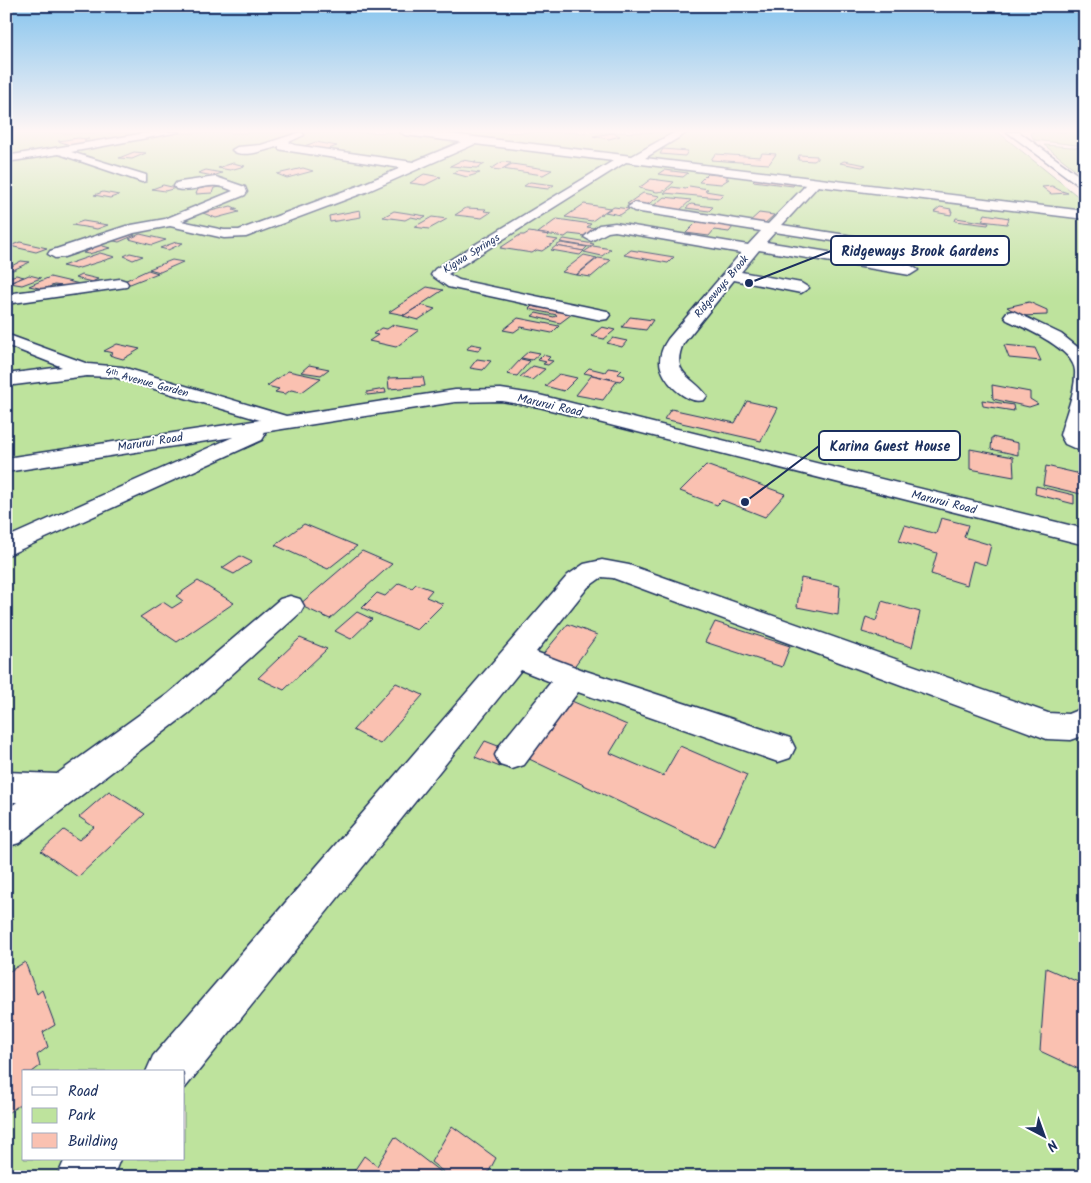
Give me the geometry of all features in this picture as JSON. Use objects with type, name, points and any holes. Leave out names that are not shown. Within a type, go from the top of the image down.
[{"type":"street","points":[[171,222],[173,218],[242,191],[236,187]]},
{"type":"street","points":[[55,254],[100,242],[126,230],[171,222],[224,234],[241,234],[362,187]]},
{"type":"street","name":"Kigwa Springs","points":[[581,187],[463,257],[439,275],[454,284],[601,316]]},
{"type":"street","name":"Ridgeways Brook","points":[[697,396],[672,372],[668,358],[674,343],[807,187]]},
{"type":"street","points":[[814,187],[821,199]]},
{"type":"street","points":[[854,187],[1085,215]]},
{"type":"street","points":[[326,202],[348,207]]},
{"type":"street","points":[[634,207],[917,250]]},
{"type":"street","points":[[591,237],[604,228],[615,227],[910,270]]},
{"type":"street","points":[[732,275],[801,288]]},
{"type":"street","points":[[6,299],[120,284]]},
{"type":"street","points":[[1013,316],[1035,326],[1075,352],[1083,364],[1084,381],[1071,434],[1073,439],[1085,446]]},
{"type":"street","points":[[6,339],[87,370]]},
{"type":"street","name":"4ᵗʰ Avenue Garden","points":[[6,380],[87,370],[115,371],[285,420]]},
{"type":"street","name":"Marurui Road","points":[[6,465],[285,420],[455,396],[501,395],[522,397],[1085,537]]},
{"type":"street","points":[[6,548],[285,420]]},
{"type":"street","points":[[171,1070],[578,581],[591,570],[606,567],[1047,726],[1071,727],[1085,720]]},
{"type":"street","points":[[6,831],[179,703],[290,606]]},
{"type":"street","points":[[517,656],[572,678],[778,748]]},
{"type":"street","points":[[512,755],[572,678]]},
{"type":"street","points":[[6,787],[62,789]]},
{"type":"street","points":[[82,1177],[95,1160]]},
{"type":"green space","points":[[6,187],[1067,187],[1085,202],[1085,1177],[6,1177]]},
{"type":"building","points":[[157,187],[176,188],[165,191],[152,189]]},
{"type":"building","points":[[219,187],[214,188],[212,193],[196,194],[198,189]]},
{"type":"building","points":[[668,187],[664,191],[657,192],[639,188]]},
{"type":"building","points":[[672,187],[686,189],[697,187],[708,189],[705,191],[724,194],[720,198],[664,193]]},
{"type":"building","points":[[1042,187],[1054,187],[1068,193],[1051,194]]},
{"type":"building","points":[[103,192],[119,195],[110,198],[94,195]]},
{"type":"building","points":[[643,193],[660,196],[644,207],[627,204]]},
{"type":"building","points":[[664,197],[691,200],[679,211],[652,207]]},
{"type":"building","points":[[584,204],[610,208],[592,221],[565,217]]},
{"type":"building","points":[[691,204],[713,207],[709,211],[686,208]]},
{"type":"building","points":[[231,206],[238,209],[233,210],[239,212],[216,218],[203,213]]},
{"type":"building","points":[[614,207],[629,209],[620,215],[605,212]]},
{"type":"building","points":[[940,207],[951,209],[951,215],[934,212]]},
{"type":"building","points":[[466,208],[486,209],[484,211],[491,212],[482,218],[455,215]]},
{"type":"building","points":[[360,210],[361,217],[330,222],[329,216]]},
{"type":"building","points":[[394,211],[426,216],[421,219],[411,217],[405,220],[383,217]]},
{"type":"building","points":[[759,213],[774,215],[763,225],[748,223]]},
{"type":"building","points":[[985,214],[1009,218],[1007,224],[982,221]]},
{"type":"building","points":[[432,217],[447,219],[429,229],[414,227]]},
{"type":"building","points":[[956,218],[989,223],[988,225],[955,221]]},
{"type":"building","points":[[557,219],[591,224],[587,227],[594,228],[586,236],[569,234],[565,237],[538,233]]},
{"type":"building","points":[[699,220],[733,227],[729,232],[714,230],[709,236],[686,233]]},
{"type":"building","points":[[83,221],[108,225],[97,229],[72,225]]},
{"type":"building","points":[[529,232],[549,235],[546,238],[558,240],[542,251],[537,250],[532,253],[500,248],[520,235]]},
{"type":"building","points":[[126,234],[135,235],[119,242],[110,240]]},
{"type":"building","points":[[140,234],[166,240],[152,245],[129,239]]},
{"type":"building","points":[[564,239],[594,244],[590,247],[560,242]]},
{"type":"building","points":[[20,242],[47,248],[36,252],[10,246]]},
{"type":"building","points":[[176,242],[183,243],[168,250],[160,248]]},
{"type":"building","points":[[561,243],[587,247],[583,251],[556,246]]},
{"type":"building","points":[[96,244],[110,248],[89,254],[83,253],[92,249],[86,248]]},
{"type":"building","points":[[556,246],[584,251],[580,255],[551,250]]},
{"type":"building","points":[[593,246],[611,249],[602,256],[584,252]]},
{"type":"building","points":[[631,250],[674,257],[668,263],[624,255]]},
{"type":"building","points":[[100,253],[115,257],[76,269],[62,266]]},
{"type":"building","points":[[130,253],[143,256],[133,260],[124,256]]},
{"type":"building","points":[[584,255],[597,258],[576,275],[562,272]]},
{"type":"building","points":[[598,258],[611,260],[591,277],[577,275]]},
{"type":"building","points":[[172,260],[183,262],[160,272],[149,269]]},
{"type":"building","points":[[21,261],[30,262],[13,270],[6,269]]},
{"type":"building","points":[[148,270],[158,273],[130,284],[122,282]]},
{"type":"building","points":[[16,275],[24,277],[6,284],[6,278]]},
{"type":"building","points":[[29,275],[41,278],[22,285],[10,283]]},
{"type":"building","points":[[81,275],[98,279],[92,282],[75,278]]},
{"type":"building","points":[[50,277],[80,284],[72,287],[54,285],[44,289],[29,286]]},
{"type":"building","points":[[427,287],[443,290],[405,315],[389,312]]},
{"type":"building","points":[[1029,302],[1047,310],[1047,315],[1021,316],[1007,307]]},
{"type":"building","points":[[421,305],[435,309],[418,320],[403,316]]},
{"type":"building","points":[[533,305],[572,314],[560,323],[532,316],[536,313],[554,317],[557,315],[529,309]]},
{"type":"building","points":[[630,317],[653,320],[646,330],[622,327]]},
{"type":"building","points":[[518,318],[559,326],[552,333],[521,327],[514,332],[503,330]]},
{"type":"building","points":[[393,325],[419,330],[396,347],[369,341],[378,335],[373,334],[381,328],[387,329]]},
{"type":"building","points":[[602,327],[615,330],[604,339],[591,336]]},
{"type":"building","points":[[613,338],[627,341],[622,347],[607,343]]},
{"type":"building","points":[[117,344],[140,349],[123,359],[109,355],[113,353],[104,351]]},
{"type":"building","points":[[471,344],[482,346],[478,351],[467,349]]},
{"type":"building","points":[[1004,345],[1035,348],[1041,361],[1009,358]]},
{"type":"building","points":[[529,351],[540,353],[532,360],[521,358]]},
{"type":"building","points":[[543,355],[550,357],[547,360],[553,361],[548,365],[543,364],[546,362],[538,360]]},
{"type":"building","points":[[477,359],[491,361],[483,370],[470,368]]},
{"type":"building","points":[[521,359],[530,361],[517,376],[507,374]]},
{"type":"building","points":[[309,365],[329,369],[321,375],[301,372]]},
{"type":"building","points":[[533,366],[545,369],[532,380],[520,377]]},
{"type":"building","points":[[589,368],[605,372],[608,368],[622,370],[618,374],[625,376],[620,381],[584,373]]},
{"type":"building","points":[[288,371],[321,378],[302,392],[291,390],[285,394],[275,392],[279,389],[267,386]]},
{"type":"building","points":[[559,374],[577,378],[564,391],[545,386]]},
{"type":"building","points":[[592,375],[617,381],[603,400],[576,395]]},
{"type":"building","points":[[423,377],[425,386],[389,389],[388,378]]},
{"type":"building","points":[[992,385],[1030,392],[1030,399],[1038,404],[1029,407],[993,399]]},
{"type":"building","points":[[385,389],[386,393],[367,395],[367,392]]},
{"type":"building","points":[[982,400],[1013,405],[1014,411],[983,406]]},
{"type":"building","points":[[747,401],[778,408],[761,441],[664,419],[671,409],[735,423]]},
{"type":"building","points":[[992,437],[1018,443],[1018,455],[991,449]]},
{"type":"building","points":[[970,449],[1013,457],[1014,477],[970,469]]},
{"type":"building","points":[[706,465],[785,494],[765,517],[722,500],[717,505],[680,491]]},
{"type":"building","points":[[1046,466],[1085,475],[1085,495],[1043,485]]},
{"type":"building","points":[[1036,486],[1074,495],[1074,504],[1035,494]]},
{"type":"building","points":[[941,518],[968,525],[964,537],[991,545],[986,565],[973,561],[967,585],[931,574],[937,553],[899,541],[905,525],[936,534]]},
{"type":"building","points":[[304,524],[357,546],[328,569],[275,545]]},
{"type":"building","points":[[362,551],[392,564],[330,619],[299,605]]},
{"type":"building","points":[[240,556],[252,562],[234,574],[222,568]]},
{"type":"building","points":[[801,578],[840,586],[838,615],[797,607]]},
{"type":"building","points":[[198,581],[234,603],[177,642],[140,617],[163,602],[172,608],[183,601],[176,596]]},
{"type":"building","points":[[399,583],[412,588],[416,584],[432,590],[426,597],[443,604],[417,630],[362,608],[377,593],[385,596]]},
{"type":"building","points":[[882,601],[920,612],[912,647],[862,632],[866,617],[876,621]]},
{"type":"building","points":[[357,612],[372,619],[351,639],[335,631]]},
{"type":"building","points":[[715,622],[790,646],[782,667],[705,642]]},
{"type":"building","points":[[568,624],[597,635],[570,672],[539,659]]},
{"type":"building","points":[[300,638],[327,649],[284,690],[258,678]]},
{"type":"building","points":[[396,683],[423,695],[380,744],[353,730]]},
{"type":"building","points":[[567,699],[627,725],[610,753],[663,776],[680,746],[747,775],[714,847],[525,757]]},
{"type":"building","points":[[485,741],[511,751],[500,767],[475,757]]},
{"type":"building","points":[[109,791],[145,814],[78,877],[41,851],[64,830],[79,840],[94,827],[79,817]]},
{"type":"building","points":[[25,962],[37,994],[42,990],[55,1025],[43,1032],[48,1047],[37,1055],[40,1066],[35,1070],[22,1070],[22,1103],[6,1114],[6,967],[8,972]]},
{"type":"building","points":[[1046,968],[1085,985],[1085,1072],[1040,1051]]},
{"type":"building","points":[[452,1126],[496,1158],[486,1177],[450,1177],[431,1162]]},
{"type":"building","points":[[395,1137],[447,1177],[350,1177],[364,1156],[377,1166]]},
{"type":"place","name":"Ridgeways Brook Gardens","points":[[749,283]]},
{"type":"place","name":"Karina Guest House","points":[[745,502]]}]
